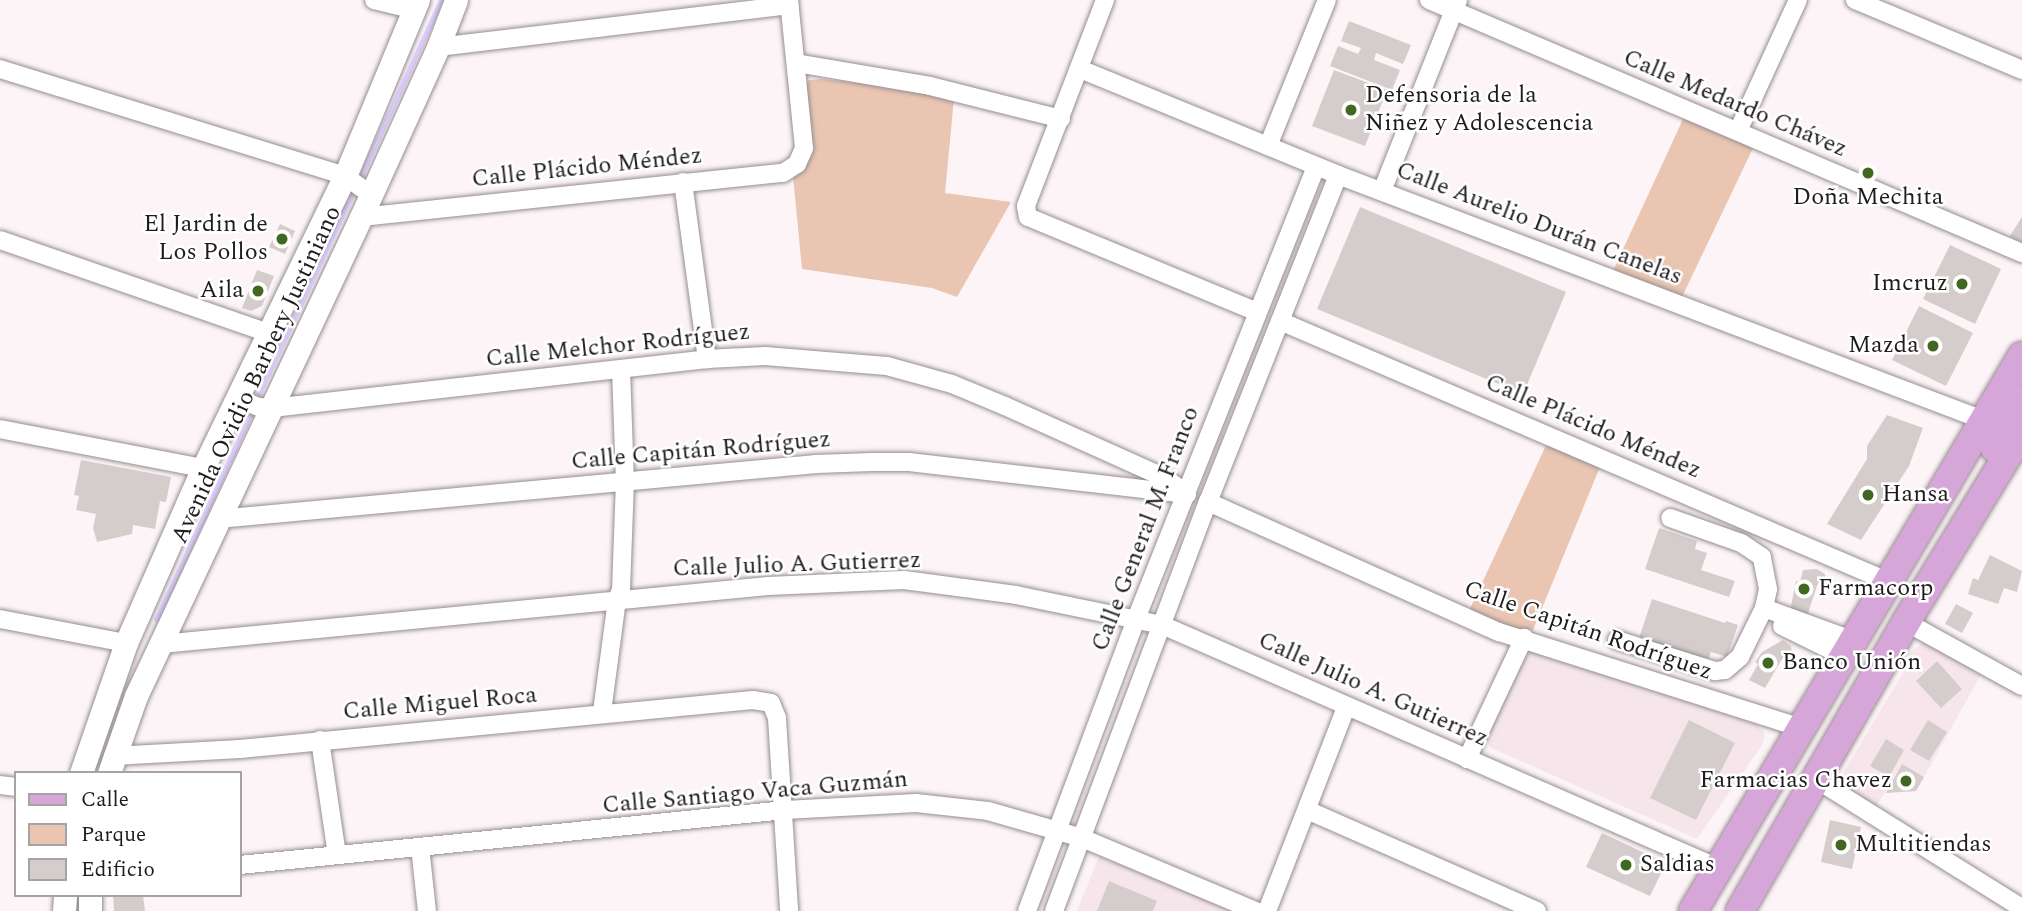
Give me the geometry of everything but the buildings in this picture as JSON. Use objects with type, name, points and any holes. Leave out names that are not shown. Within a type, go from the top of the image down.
[{"type":"main road","points":[[1693,911],[2022,356]]},
{"type":"main road","points":[[1952,546],[1970,493],[2022,399]]},
{"type":"main road","points":[[1740,911],[1906,622],[2019,443]]},
{"type":"street","points":[[374,0],[416,5]]},
{"type":"street","name":"Avenida Ovidio Barbery Justiniano","points":[[111,764],[148,671],[218,519],[254,404],[269,333],[438,47],[456,0]]},
{"type":"street","points":[[1105,0],[1026,206],[1028,217],[1257,312]]},
{"type":"street","points":[[1268,146],[1326,0]]},
{"type":"street","name":"Calle Medardo Chávez","points":[[1429,0],[1456,5],[1738,131],[2022,253]]},
{"type":"street","points":[[1738,131],[1798,0]]},
{"type":"street","points":[[1855,0],[2022,69]]},
{"type":"street","points":[[438,47],[790,3],[796,63],[930,86],[1061,118]]},
{"type":"street","name":"Avenida Ovidio Barbery Justiniano","points":[[82,771],[126,643],[203,468],[254,404],[361,217],[357,185],[416,5]]},
{"type":"street","points":[[1382,191],[1456,5]]},
{"type":"street","name":"Calle Plácido Méndez","points":[[361,217],[783,173],[797,164],[804,148],[796,63]]},
{"type":"street","points":[[0,69],[357,185]]},
{"type":"street","name":"Calle Aurelio Durán Canelas","points":[[1080,69],[1338,176],[1983,420]]},
{"type":"street","name":"Calle General M. Franco","points":[[1027,911],[1136,619],[1316,166]]},
{"type":"street","name":"Calle General M. Franco","points":[[1054,911],[1208,502],[1338,176]]},
{"type":"street","points":[[683,182],[706,359]]},
{"type":"street","points":[[1291,229],[1313,237]]},
{"type":"street","points":[[0,240],[269,333]]},
{"type":"street","name":"Calle Plácido Méndez","points":[[1280,321],[1887,581]]},
{"type":"street","name":"Calle Melchor Rodríguez","points":[[254,404],[621,370],[706,359],[765,356],[900,369],[952,384],[1005,406],[1165,478],[1187,494]]},
{"type":"street","points":[[602,712],[617,599],[621,590],[625,483],[621,370]]},
{"type":"street","points":[[0,429],[203,468]]},
{"type":"street","name":"Calle Capitán Rodríguez","points":[[218,519],[816,464],[909,462],[1187,494]]},
{"type":"street","name":"Calle Capitán Rodríguez","points":[[1208,502],[1499,632],[1801,728]]},
{"type":"street","points":[[1617,640],[1715,671],[1725,670],[1740,657],[1762,612],[1768,589],[1762,556],[1741,543],[1670,518]]},
{"type":"street","name":"Calle Julio A. Gutierrez","points":[[161,644],[768,586],[904,580],[1016,595],[1162,625],[1718,868]]},
{"type":"street","points":[[141,611],[141,630],[148,641],[161,644]]},
{"type":"street","points":[[1762,612],[1848,648]]},
{"type":"street","points":[[0,619],[138,646],[146,657],[148,671]]},
{"type":"street","points":[[1906,622],[2022,686]]},
{"type":"street","points":[[1468,759],[1524,638]]},
{"type":"street","name":"Calle Miguel Roca","points":[[111,764],[320,740],[753,699],[771,703],[777,718],[785,810]]},
{"type":"street","points":[[1267,911],[1346,707]]},
{"type":"street","points":[[320,740],[337,855]]},
{"type":"street","points":[[1817,780],[2022,908]]},
{"type":"street","name":"Calle Santiago Vaca Guzmán","points":[[242,865],[785,810],[916,803],[988,811],[1082,838],[1256,911]]},
{"type":"street","points":[[785,810],[789,911]]},
{"type":"street","points":[[1307,810],[1538,911]]},
{"type":"street","points":[[420,847],[427,911]]},
{"type":"shaded area","points":[[1926,640],[1983,671],[1924,777],[1902,764],[1874,810],[1845,789],[1841,782],[1843,773],[1906,668],[1908,654]]},
{"type":"shaded area","points":[[1532,651],[1756,724],[1765,733],[1762,745],[1697,839],[1491,748],[1486,739],[1523,659]]},
{"type":"shaded area","points":[[1099,856],[1234,911],[1077,911]]},
{"type":"green space","points":[[809,80],[892,86],[954,98],[945,193],[1011,202],[957,297],[932,288],[802,269],[793,176],[804,169],[811,149],[805,87]]},
{"type":"green space","points":[[1684,117],[1754,146],[1682,297],[1613,271]]},
{"type":"green space","points":[[1548,441],[1602,462],[1533,630],[1507,627],[1469,611]]},
{"type":"waterway","points":[[359,180],[441,0]]},
{"type":"waterway","points":[[255,402],[355,188]]},
{"type":"waterway","points":[[156,620],[252,410]]},
{"type":"place","name":"Defensoria de la Niñez y Adolescencia","points":[[1351,110]]},
{"type":"place","name":"Doña Mechita","points":[[1868,173]]},
{"type":"place","name":"El Jardin de Los Pollos","points":[[282,239]]},
{"type":"place","name":"Imcruz","points":[[1962,284]]},
{"type":"place","name":"Aila","points":[[258,291]]},
{"type":"place","name":"Mazda","points":[[1933,346]]},
{"type":"place","name":"Hansa","points":[[1868,495]]},
{"type":"place","name":"Farmacorp","points":[[1804,589]]},
{"type":"place","name":"Banco Unión","points":[[1768,663]]},
{"type":"place","name":"Farmacias Chavez","points":[[1906,781]]},
{"type":"place","name":"Multitiendas","points":[[1841,845]]},
{"type":"place","name":"Saldias","points":[[1626,865]]}]
